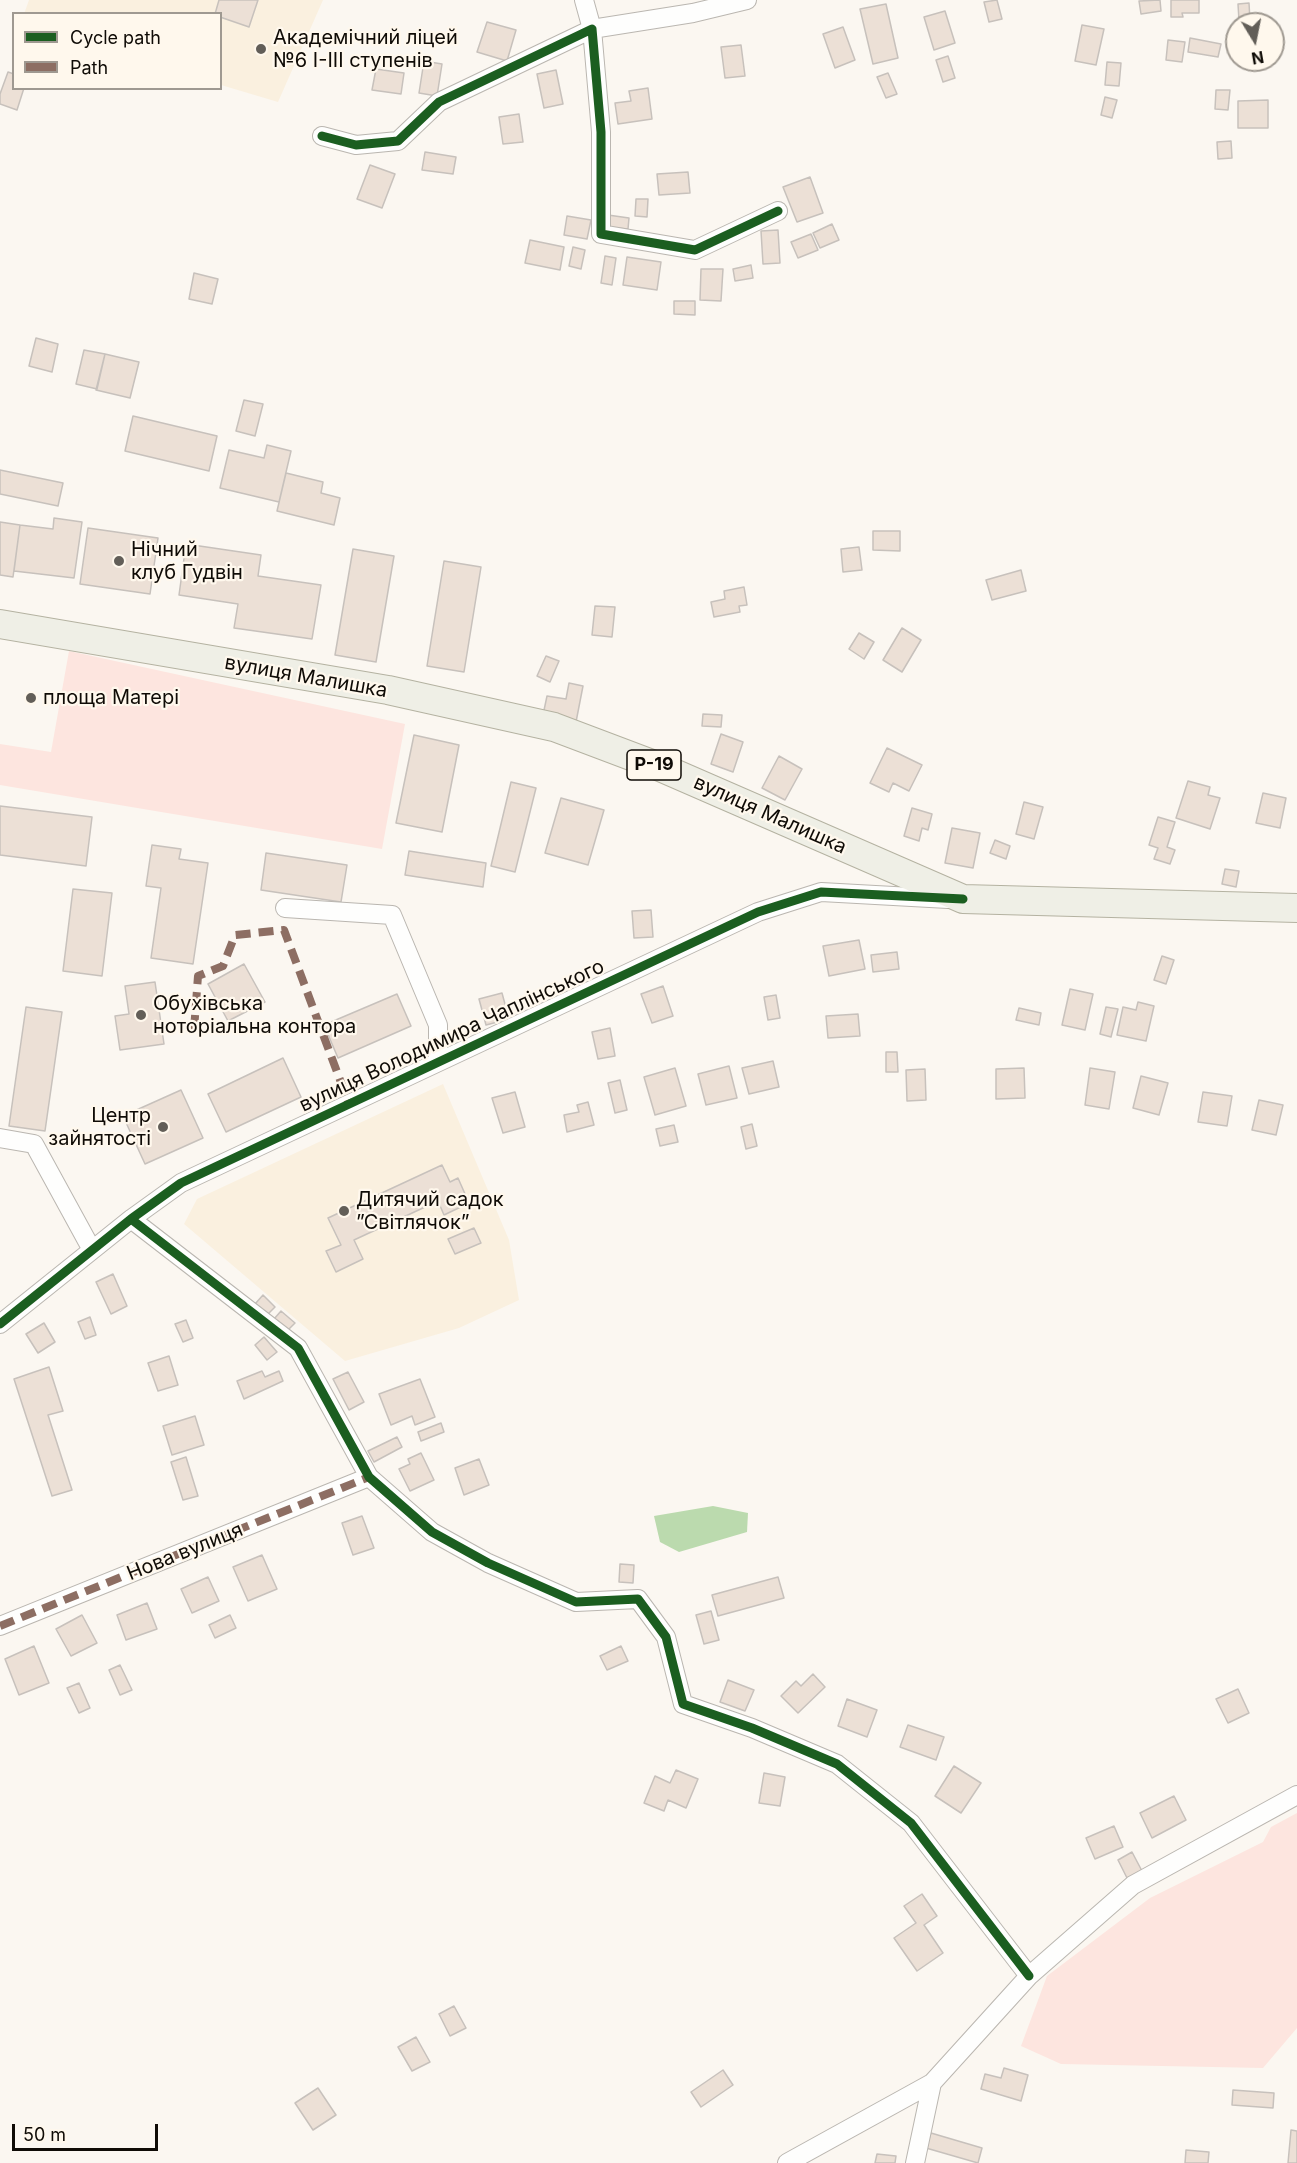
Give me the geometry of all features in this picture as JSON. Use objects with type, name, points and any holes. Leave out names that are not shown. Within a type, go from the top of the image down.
[{"type":"main road","name":"вулиця Малишка","points":[[0,624],[388,690],[554,727],[660,766],[963,899],[1297,908]]},
{"type":"street","points":[[584,0],[592,29],[601,132],[601,234],[695,250],[778,210]]},
{"type":"street","points":[[322,136],[356,146],[398,141],[439,102],[592,29],[693,12],[747,0]]},
{"type":"street","name":"вулиця Володимира Чаплінського","points":[[0,1324],[131,1219],[181,1183],[758,912],[821,892],[963,899]]},
{"type":"street","points":[[285,908],[392,915],[438,1026],[438,1062]]},
{"type":"street","points":[[0,1138],[34,1144],[92,1250]]},
{"type":"street","points":[[131,1219],[298,1348],[369,1477],[432,1532],[488,1563],[576,1602],[638,1599],[666,1637],[683,1704],[752,1728],[837,1764],[911,1823],[1029,1976]]},
{"type":"street","name":"Нова вулиця","points":[[0,1626],[369,1477]]},
{"type":"street","points":[[787,2163],[932,2083],[1029,1976],[1133,1885],[1297,1795]]},
{"type":"street","points":[[915,2163],[932,2083]]},
{"type":"shaded area","name":"Академічний ліцей №6 І-ІІІ ступенів","points":[[29,0],[323,0],[278,102],[222,85],[222,12],[25,12]]},
{"type":"shaded area","points":[[69,651],[405,724],[382,849],[0,785],[0,744],[51,752]]},
{"type":"shaded area","name":"Дитячий садок ”Світлячок”","points":[[443,1084],[509,1240],[519,1300],[459,1328],[345,1361],[184,1224],[197,1199]]},
{"type":"shaded area","points":[[713,1506],[748,1513],[747,1532],[679,1552],[660,1542],[654,1516]]},
{"type":"shaded area","points":[[1297,1813],[1297,2028],[1263,2068],[1061,2064],[1021,2046],[1047,1976],[1150,1898],[1263,1842],[1271,1827]]},
{"type":"building","points":[[219,0],[258,0],[249,27],[222,18],[222,12],[216,12]]},
{"type":"building","points":[[997,0],[1002,19],[989,22],[984,2]]},
{"type":"building","points":[[1160,0],[1161,11],[1141,14],[1139,1]]},
{"type":"building","points":[[1171,0],[1199,0],[1199,13],[1182,13],[1183,17],[1171,17]]},
{"type":"building","points":[[1249,3],[1250,12],[1238,12],[1238,4]]},
{"type":"building","points":[[886,4],[898,58],[873,64],[860,9]]},
{"type":"building","points":[[945,11],[955,43],[934,50],[924,17]]},
{"type":"building","points":[[487,22],[516,30],[507,61],[477,52]]},
{"type":"building","points":[[1082,25],[1104,29],[1096,65],[1075,61]]},
{"type":"building","points":[[843,27],[855,60],[835,68],[823,34]]},
{"type":"building","points":[[1190,38],[1221,44],[1218,57],[1188,52]]},
{"type":"building","points":[[1168,40],[1185,42],[1182,62],[1166,60]]},
{"type":"building","points":[[741,45],[745,76],[725,78],[721,47]]},
{"type":"building","points":[[948,56],[955,78],[943,82],[936,60]]},
{"type":"building","points":[[424,61],[442,64],[437,96],[419,93]]},
{"type":"building","points":[[1107,62],[1121,63],[1119,86],[1105,85]]},
{"type":"building","points":[[376,69],[404,73],[401,94],[372,90]]},
{"type":"building","points":[[556,70],[563,104],[544,108],[537,74]]},
{"type":"building","points":[[8,72],[12,73],[12,90],[23,90],[17,110],[0,104],[0,94]]},
{"type":"building","points":[[888,73],[897,94],[886,98],[877,77]]},
{"type":"building","points":[[648,88],[652,119],[618,124],[615,103],[631,101],[629,91]]},
{"type":"building","points":[[1216,90],[1230,90],[1228,110],[1215,109]]},
{"type":"building","points":[[1105,97],[1117,100],[1112,118],[1101,115]]},
{"type":"building","points":[[1268,100],[1268,128],[1238,128],[1238,101]]},
{"type":"building","points":[[519,114],[523,142],[503,144],[499,117]]},
{"type":"building","points":[[1231,141],[1232,158],[1218,159],[1217,142]]},
{"type":"building","points":[[425,152],[456,157],[453,174],[422,170]]},
{"type":"building","points":[[370,165],[395,174],[382,208],[357,199]]},
{"type":"building","points":[[688,172],[690,193],[659,195],[657,174]]},
{"type":"building","points":[[810,177],[823,213],[797,222],[783,187]]},
{"type":"building","points":[[636,199],[648,199],[647,217],[635,216]]},
{"type":"building","points":[[608,215],[629,218],[628,229],[607,227]]},
{"type":"building","points":[[567,216],[591,220],[587,239],[564,235]]},
{"type":"building","points":[[832,224],[839,240],[820,248],[813,233]]},
{"type":"building","points":[[778,230],[780,263],[763,264],[761,231]]},
{"type":"building","points":[[811,234],[818,250],[798,258],[791,242]]},
{"type":"building","points":[[530,240],[564,247],[560,270],[525,263]]},
{"type":"building","points":[[573,247],[585,250],[581,269],[569,266]]},
{"type":"building","points":[[605,256],[616,258],[612,285],[601,283]]},
{"type":"building","points":[[627,257],[661,262],[657,290],[623,285]]},
{"type":"building","points":[[751,265],[753,278],[735,281],[733,269]]},
{"type":"building","points":[[701,269],[723,269],[721,301],[700,300]]},
{"type":"building","points":[[194,273],[218,279],[212,304],[189,299]]},
{"type":"building","points":[[674,301],[695,301],[695,315],[674,314]]},
{"type":"building","points":[[36,338],[58,344],[52,372],[29,366]]},
{"type":"building","points":[[84,350],[105,354],[97,389],[76,384]]},
{"type":"building","points":[[105,354],[139,362],[130,398],[96,390]]},
{"type":"building","points":[[244,400],[263,404],[255,436],[236,431]]},
{"type":"building","points":[[133,416],[217,436],[209,471],[125,451]]},
{"type":"building","points":[[267,445],[291,451],[279,502],[220,488],[229,450],[264,458]]},
{"type":"building","points":[[0,470],[63,483],[58,506],[0,494]]},
{"type":"building","points":[[286,473],[323,482],[321,493],[340,498],[334,525],[277,511]]},
{"type":"building","points":[[54,518],[82,522],[74,578],[14,571],[20,525],[53,529]]},
{"type":"building","points":[[0,522],[20,525],[13,577],[0,575]]},
{"type":"building","name":"Нічний клуб Гудвін","points":[[88,528],[158,538],[150,594],[80,584]]},
{"type":"building","points":[[873,531],[900,531],[900,551],[873,550]]},
{"type":"building","points":[[186,544],[261,555],[258,576],[321,585],[312,639],[234,628],[238,604],[179,595]]},
{"type":"building","points":[[859,547],[862,570],[843,572],[841,549]]},
{"type":"building","points":[[353,549],[394,556],[376,662],[335,655]]},
{"type":"building","points":[[444,561],[481,567],[464,672],[427,666]]},
{"type":"building","points":[[1021,570],[1026,591],[992,600],[986,580]]},
{"type":"building","points":[[744,587],[747,605],[739,606],[740,612],[714,617],[711,602],[725,599],[724,591]]},
{"type":"building","points":[[595,606],[615,607],[612,637],[592,635]]},
{"type":"building","points":[[902,628],[921,640],[902,672],[883,660]]},
{"type":"building","points":[[859,633],[874,642],[864,659],[849,649]]},
{"type":"building","points":[[546,656],[559,661],[550,682],[537,676]]},
{"type":"building","points":[[569,683],[583,686],[576,722],[543,715],[547,696],[566,699]]},
{"type":"building","points":[[703,714],[722,715],[721,727],[702,726]]},
{"type":"building","points":[[721,734],[743,742],[733,772],[711,764]]},
{"type":"building","points":[[414,735],[459,745],[442,832],[396,823]]},
{"type":"building","points":[[887,748],[922,765],[909,791],[893,783],[889,792],[870,783]]},
{"type":"building","points":[[779,756],[802,769],[785,800],[762,788]]},
{"type":"building","points":[[1188,781],[1210,787],[1208,795],[1220,798],[1210,829],[1176,818]]},
{"type":"building","points":[[511,782],[536,788],[515,872],[491,866]]},
{"type":"building","points":[[1263,793],[1286,798],[1280,828],[1256,823]]},
{"type":"building","points":[[561,798],[604,810],[588,865],[545,853]]},
{"type":"building","points":[[1024,802],[1043,807],[1034,839],[1016,834]]},
{"type":"building","points":[[0,806],[92,817],[86,866],[0,855]]},
{"type":"building","points":[[912,808],[932,814],[928,830],[922,828],[919,841],[904,836]]},
{"type":"building","points":[[1158,817],[1175,822],[1167,847],[1175,850],[1170,864],[1154,859],[1158,848],[1149,845]]},
{"type":"building","points":[[952,828],[980,833],[973,868],[945,863]]},
{"type":"building","points":[[995,840],[1010,846],[1006,859],[990,853]]},
{"type":"building","points":[[152,845],[181,849],[179,859],[208,863],[193,964],[151,958],[161,888],[146,886]]},
{"type":"building","points":[[409,851],[486,863],[483,887],[405,875]]},
{"type":"building","points":[[266,853],[347,865],[341,902],[261,890]]},
{"type":"building","points":[[1225,869],[1239,871],[1236,887],[1222,884]]},
{"type":"building","points":[[73,889],[112,893],[102,976],[63,971]]},
{"type":"building","points":[[651,910],[653,937],[634,938],[632,911]]},
{"type":"building","points":[[859,940],[865,969],[829,976],[823,946]]},
{"type":"building","points":[[897,952],[899,969],[873,972],[871,955]]},
{"type":"building","points":[[1162,956],[1174,960],[1166,984],[1154,980]]},
{"type":"building","points":[[244,964],[265,1002],[228,1021],[208,984]]},
{"type":"building","name":"Обухівська ноторіальна контора","points":[[155,982],[164,1044],[120,1050],[115,1016],[129,1014],[125,986]]},
{"type":"building","points":[[663,986],[673,1016],[652,1023],[641,994]]},
{"type":"building","points":[[1070,989],[1093,994],[1085,1030],[1062,1025]]},
{"type":"building","points":[[502,993],[509,1019],[486,1025],[479,999]]},
{"type":"building","points":[[397,994],[411,1026],[338,1058],[324,1025]]},
{"type":"building","points":[[776,995],[780,1018],[768,1020],[764,997]]},
{"type":"building","points":[[1138,1002],[1154,1006],[1146,1041],[1117,1035],[1123,1007],[1136,1010]]},
{"type":"building","points":[[26,1007],[62,1012],[45,1131],[9,1126]]},
{"type":"building","points":[[1106,1007],[1118,1009],[1111,1037],[1100,1034]]},
{"type":"building","points":[[1019,1008],[1041,1013],[1039,1025],[1016,1020]]},
{"type":"building","points":[[858,1014],[860,1036],[828,1038],[826,1016]]},
{"type":"building","points":[[610,1028],[615,1056],[598,1059],[592,1032]]},
{"type":"building","points":[[886,1052],[897,1052],[898,1072],[886,1072]]},
{"type":"building","points":[[283,1058],[301,1097],[226,1132],[208,1094]]},
{"type":"building","points":[[773,1061],[779,1087],[749,1094],[742,1068]]},
{"type":"building","points":[[729,1066],[737,1098],[706,1105],[698,1074]]},
{"type":"building","points":[[675,1068],[686,1106],[655,1115],[644,1077]]},
{"type":"building","points":[[1024,1068],[1025,1098],[996,1099],[996,1069]]},
{"type":"building","points":[[1090,1068],[1115,1072],[1109,1109],[1085,1105]]},
{"type":"building","points":[[925,1069],[926,1100],[907,1101],[906,1070]]},
{"type":"building","points":[[1141,1076],[1168,1083],[1159,1115],[1133,1108]]},
{"type":"building","points":[[620,1080],[627,1110],[615,1113],[608,1083]]},
{"type":"building","name":"Центр зайнятості","points":[[181,1090],[203,1138],[145,1164],[123,1116]]},
{"type":"building","points":[[515,1092],[525,1127],[503,1133],[492,1098]]},
{"type":"building","points":[[1203,1092],[1232,1096],[1227,1126],[1198,1122]]},
{"type":"building","points":[[1259,1100],[1283,1105],[1276,1135],[1252,1130]]},
{"type":"building","points":[[588,1102],[594,1125],[567,1132],[564,1115],[579,1112],[577,1105]]},
{"type":"building","points":[[752,1124],[757,1146],[746,1149],[741,1127]]},
{"type":"building","points":[[674,1125],[678,1142],[660,1146],[656,1129]]},
{"type":"building","points":[[442,1165],[450,1182],[458,1178],[469,1203],[444,1215],[438,1201],[354,1240],[363,1259],[336,1272],[326,1251],[341,1245],[328,1218]]},
{"type":"building","points":[[474,1228],[481,1243],[455,1254],[448,1239]]},
{"type":"building","points":[[113,1274],[127,1306],[111,1314],[96,1282]]},
{"type":"building","points":[[263,1295],[275,1307],[267,1315],[255,1304]]},
{"type":"building","points":[[281,1311],[295,1323],[287,1331],[274,1319]]},
{"type":"building","points":[[90,1317],[96,1335],[85,1339],[78,1322]]},
{"type":"building","points":[[186,1320],[193,1338],[183,1342],[175,1324]]},
{"type":"building","points":[[44,1323],[55,1342],[38,1353],[26,1334]]},
{"type":"building","points":[[264,1337],[277,1352],[267,1360],[255,1345]]},
{"type":"building","points":[[169,1356],[178,1385],[158,1391],[148,1363]]},
{"type":"building","points":[[49,1367],[63,1411],[48,1415],[72,1490],[52,1496],[14,1379]]},
{"type":"building","points":[[262,1371],[265,1377],[279,1371],[283,1381],[244,1399],[237,1381]]},
{"type":"building","points":[[348,1372],[364,1402],[349,1410],[333,1379]]},
{"type":"building","points":[[420,1379],[435,1417],[415,1425],[412,1416],[391,1425],[379,1394]]},
{"type":"building","points":[[195,1416],[204,1445],[172,1455],[163,1426]]},
{"type":"building","points":[[441,1423],[444,1432],[421,1441],[418,1432]]},
{"type":"building","points":[[397,1437],[402,1447],[374,1462],[368,1451]]},
{"type":"building","points":[[421,1453],[434,1480],[410,1491],[399,1469],[410,1464],[408,1459]]},
{"type":"building","points":[[186,1457],[198,1496],[183,1500],[171,1462]]},
{"type":"building","points":[[479,1459],[489,1485],[464,1495],[455,1468]]},
{"type":"building","points":[[362,1516],[374,1548],[353,1555],[342,1523]]},
{"type":"building","points":[[262,1555],[277,1589],[248,1601],[233,1567]]},
{"type":"building","points":[[620,1564],[634,1565],[633,1583],[619,1582]]},
{"type":"building","points":[[208,1577],[219,1601],[192,1613],[181,1589]]},
{"type":"building","points":[[778,1577],[784,1598],[718,1616],[712,1595]]},
{"type":"building","points":[[147,1603],[157,1629],[126,1640],[117,1615]]},
{"type":"building","points":[[711,1611],[719,1640],[704,1644],[696,1615]]},
{"type":"building","points":[[82,1615],[97,1643],[71,1656],[56,1629]]},
{"type":"building","points":[[230,1615],[236,1628],[215,1638],[209,1625]]},
{"type":"building","points":[[34,1646],[49,1683],[19,1695],[5,1659]]},
{"type":"building","points":[[621,1646],[628,1661],[607,1670],[600,1656]]},
{"type":"building","points":[[120,1665],[132,1690],[120,1695],[109,1670]]},
{"type":"building","points":[[813,1674],[825,1687],[798,1713],[781,1696],[796,1681],[801,1686]]},
{"type":"building","points":[[728,1680],[754,1690],[745,1711],[720,1702]]},
{"type":"building","points":[[79,1683],[90,1708],[79,1713],[67,1688]]},
{"type":"building","points":[[1238,1689],[1249,1713],[1228,1723],[1216,1699]]},
{"type":"building","points":[[847,1699],[877,1710],[867,1737],[838,1726]]},
{"type":"building","points":[[908,1725],[944,1737],[936,1760],[900,1747]]},
{"type":"building","points":[[954,1766],[981,1783],[961,1813],[935,1796]]},
{"type":"building","points":[[676,1770],[698,1779],[686,1808],[668,1800],[664,1811],[644,1803],[655,1776],[670,1783]]},
{"type":"building","points":[[764,1773],[785,1777],[780,1806],[759,1803]]},
{"type":"building","points":[[1174,1796],[1186,1820],[1152,1838],[1140,1813]]},
{"type":"building","points":[[1114,1826],[1123,1847],[1095,1859],[1086,1838]]},
{"type":"building","points":[[1132,1852],[1142,1871],[1127,1878],[1118,1860]]},
{"type":"building","points":[[922,1894],[937,1916],[924,1925],[943,1953],[917,1971],[894,1938],[916,1923],[904,1906]]},
{"type":"building","points":[[454,2006],[466,2028],[450,2036],[439,2014]]},
{"type":"building","points":[[416,2037],[430,2062],[412,2071],[398,2047]]},
{"type":"building","points":[[1004,2068],[1028,2075],[1021,2101],[981,2089],[985,2074],[1001,2078]]},
{"type":"building","points":[[723,2070],[733,2085],[701,2107],[691,2092]]},
{"type":"building","points":[[318,2088],[336,2115],[313,2130],[295,2103]]},
{"type":"building","points":[[1233,2090],[1274,2093],[1273,2108],[1232,2105]]},
{"type":"building","points":[[1291,2130],[1297,2131],[1297,2163],[1288,2163]]},
{"type":"building","points":[[931,2133],[982,2148],[978,2163],[926,2148]]},
{"type":"building","points":[[1186,2150],[1209,2152],[1208,2163],[1185,2163]]},
{"type":"building","points":[[877,2154],[896,2156],[895,2163],[875,2163]]},
{"type":"marked path","points":[[194,1030],[198,976],[223,966],[235,935],[284,930],[349,1104]]},
{"type":"marked path","points":[[0,1626],[369,1477]]},
{"type":"cycle path","points":[[322,136],[356,145],[398,141],[439,102],[592,29],[601,132],[601,234],[695,250],[778,211]]},
{"type":"cycle path","points":[[0,1324],[131,1219],[181,1183],[758,912],[821,892],[963,899]]},
{"type":"cycle path","points":[[131,1219],[298,1348],[369,1477],[432,1532],[488,1563],[576,1602],[638,1599],[666,1637],[683,1704],[752,1728],[837,1764],[911,1823],[1029,1976]]},
{"type":"place","name":"Академічний ліцей №6 І-ІІІ ступенів","points":[[261,49]]},
{"type":"place","name":"Нічний клуб Гудвін","points":[[119,561]]},
{"type":"place","name":"площа Матері","points":[[31,698]]},
{"type":"place","name":"Обухівська ноторіальна контора","points":[[141,1015]]},
{"type":"place","name":"Центр зайнятості","points":[[163,1127]]},
{"type":"place","name":"Дитячий садок ”Світлячок”","points":[[344,1211]]}]
